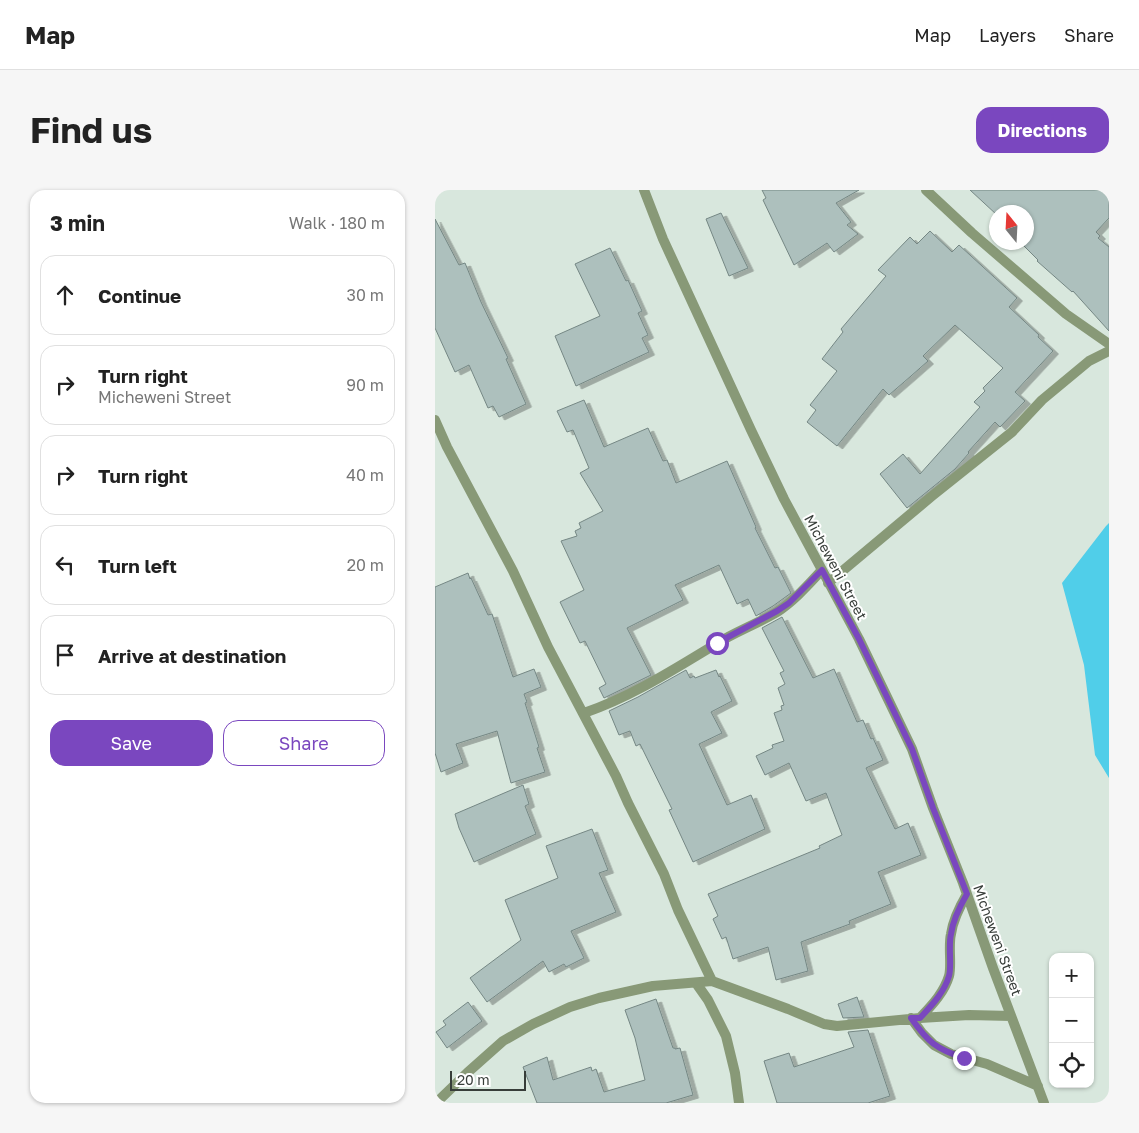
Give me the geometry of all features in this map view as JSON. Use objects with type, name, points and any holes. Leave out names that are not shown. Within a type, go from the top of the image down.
[{"type":"street","name":"Micheweni Street","points":[[644,190],[663,239],[784,500],[859,639],[912,749],[1044,1103]]},
{"type":"street","points":[[926,190],[972,233],[1066,314],[1109,344]]},
{"type":"street","points":[[828,583],[1012,432],[1042,400],[1082,366],[1109,351]]},
{"type":"street","points":[[435,420],[447,447],[513,571],[548,646],[584,713],[664,874],[678,910],[712,981]]},
{"type":"street","points":[[584,713],[627,695],[777,611],[789,603],[822,570]]},
{"type":"street","points":[[916,1018],[934,1002],[949,976],[951,934],[957,911],[967,894]]},
{"type":"street","points":[[436,1103],[503,1041],[533,1024],[571,1007],[599,998],[653,986],[712,981],[824,1024],[837,1026],[916,1018],[1011,1016]]},
{"type":"street","points":[[696,983],[708,1000],[726,1036],[735,1072],[739,1103]]},
{"type":"street","points":[[916,1018],[922,1034],[934,1045],[951,1054],[987,1064],[1038,1086]]},
{"type":"water","points":[[1109,523],[1109,778],[1095,755],[1084,665],[1062,583]]},
{"type":"building","points":[[762,190],[859,190],[836,203],[851,222],[847,225],[858,234],[834,252],[827,243],[794,265],[763,200],[766,198]]},
{"type":"building","points":[[970,190],[1109,190],[1109,218],[1096,232],[1100,236],[1098,238],[1109,247],[1109,331],[1073,291],[1037,261],[1028,250],[1034,250],[1034,205],[989,205],[989,208]]},
{"type":"building","points":[[721,213],[748,268],[729,276],[706,219]]},
{"type":"building","points":[[435,219],[459,265],[465,263],[481,302],[508,358],[506,359],[526,404],[499,417],[493,406],[488,408],[469,365],[455,372],[435,328]]},
{"type":"building","points":[[930,231],[952,252],[959,245],[1017,298],[1009,307],[1053,351],[1015,392],[1025,401],[1000,427],[995,422],[955,469],[907,508],[880,474],[903,454],[920,474],[980,407],[974,402],[985,391],[983,388],[1003,368],[955,325],[923,356],[928,361],[889,395],[883,389],[837,446],[807,422],[816,410],[810,405],[837,371],[822,359],[843,332],[841,329],[886,276],[878,270],[910,237],[917,244]]},
{"type":"building","points":[[610,248],[626,281],[628,280],[642,311],[638,313],[648,335],[642,338],[649,352],[576,386],[555,336],[600,316],[575,264]]},
{"type":"building","points":[[584,400],[604,447],[648,428],[663,461],[667,460],[676,483],[727,461],[755,528],[775,568],[778,567],[791,593],[756,616],[748,599],[737,604],[719,565],[675,585],[683,600],[627,628],[651,675],[604,698],[599,688],[606,684],[585,641],[580,643],[560,602],[584,590],[561,541],[577,536],[575,531],[581,528],[579,523],[603,511],[580,473],[589,468],[573,430],[567,432],[557,411]]},
{"type":"building","points":[[468,573],[488,615],[492,614],[513,677],[534,669],[541,687],[524,694],[545,772],[511,783],[497,731],[456,744],[463,763],[441,772],[435,753],[435,587]]},
{"type":"building","points":[[782,617],[813,678],[834,669],[857,722],[863,720],[883,760],[866,768],[895,829],[908,823],[921,855],[878,872],[891,904],[849,921],[850,924],[801,942],[808,971],[776,980],[768,947],[733,959],[726,937],[722,939],[713,919],[718,916],[708,894],[820,848],[819,846],[842,835],[826,793],[806,801],[789,763],[765,775],[756,756],[773,748],[772,745],[784,741],[774,713],[782,710],[781,706],[784,705],[778,688],[785,684],[780,673],[784,671],[762,628]]},
{"type":"building","points":[[686,670],[690,678],[716,670],[720,676],[732,701],[711,712],[722,733],[699,744],[727,805],[751,795],[765,829],[693,862],[669,810],[672,809],[640,744],[636,746],[630,731],[619,735],[609,711]]},
{"type":"building","points":[[523,785],[529,804],[525,806],[536,834],[474,862],[455,814]]},
{"type":"building","points":[[592,829],[608,870],[599,873],[616,912],[571,931],[584,958],[566,967],[564,964],[549,972],[543,961],[487,1002],[470,978],[521,940],[505,900],[558,878],[546,846]]},
{"type":"building","points":[[857,997],[864,1017],[843,1018],[838,1004]]},
{"type":"building","points":[[656,999],[673,1048],[680,1048],[693,1095],[666,1103],[537,1103],[523,1067],[547,1057],[553,1080],[591,1067],[592,1071],[596,1069],[604,1092],[645,1080],[635,1038],[625,1010]]},
{"type":"building","points":[[468,1002],[482,1021],[447,1048],[436,1032],[446,1025],[443,1021]]},
{"type":"building","points":[[868,1030],[890,1096],[868,1103],[777,1103],[764,1061],[789,1053],[794,1067],[854,1047],[848,1032]]},
{"type":"route","points":[[717,643],[751,626],[789,603],[822,570],[859,639],[912,749],[967,894],[957,911],[951,934],[949,976],[942,991],[920,1018],[911,1018],[922,1034],[934,1045],[964,1058]]}]
